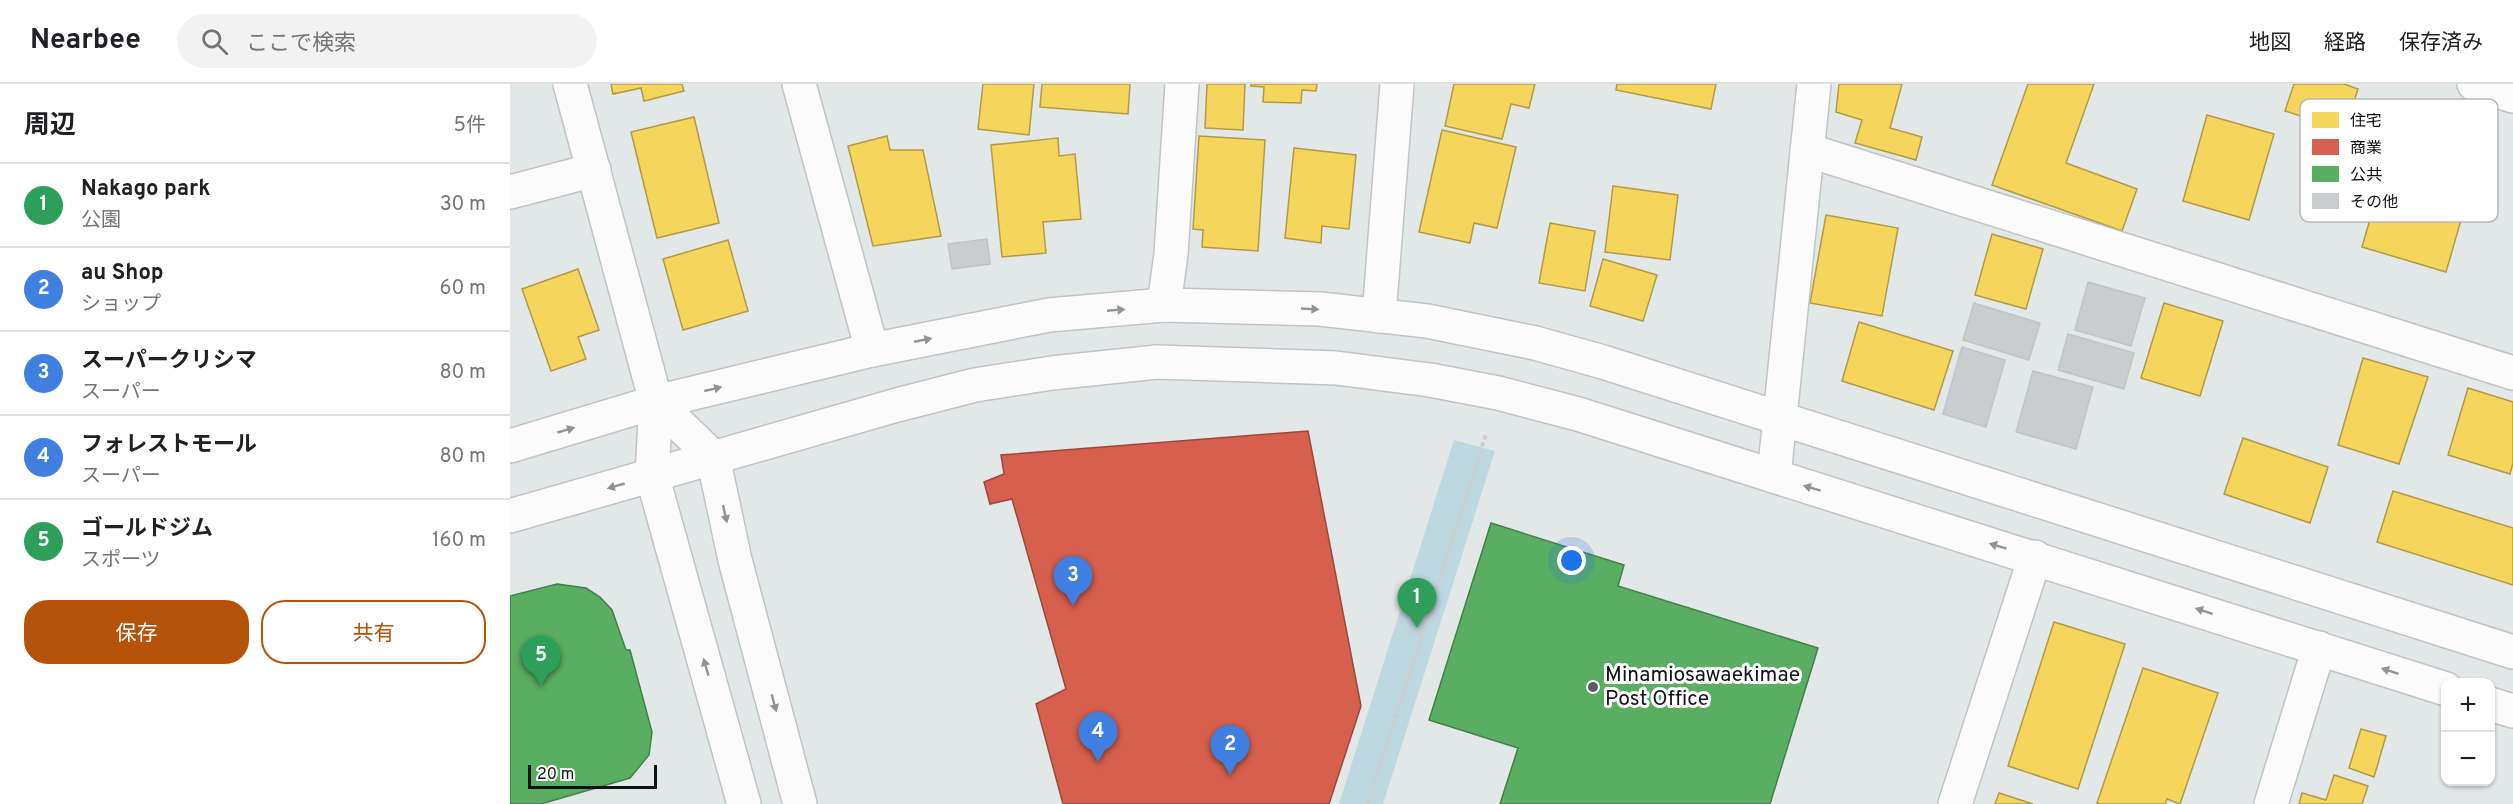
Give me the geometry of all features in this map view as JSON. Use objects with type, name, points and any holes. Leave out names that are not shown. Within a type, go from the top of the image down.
[{"type":"street","points":[[570,84],[656,402],[652,475],[744,804]]},
{"type":"street","points":[[799,84],[872,350]]},
{"type":"street","points":[[1164,305],[1171,254],[1182,84]]},
{"type":"street","points":[[1379,316],[1397,84]]},
{"type":"street","points":[[1774,476],[1814,84]]},
{"type":"street","points":[[2474,84],[2513,96]]},
{"type":"street","points":[[1807,150],[2513,373]]},
{"type":"street","points":[[510,192],[594,170]]},
{"type":"street","points":[[510,446],[656,402],[872,350],[1049,315],[1164,305],[1320,309],[1427,321],[1535,343],[1603,362],[2513,652]]},
{"type":"street","points":[[510,516],[712,457],[975,385],[1052,373],[1157,362],[1336,368],[1430,380],[1498,393],[1578,414],[2035,557],[2441,688]]},
{"type":"street","points":[[656,402],[712,457],[735,560],[800,804]]},
{"type":"street","points":[[1955,804],[2035,557]]},
{"type":"street","points":[[2271,804],[2319,648]]},
{"type":"street","points":[[2495,706],[2513,711]]},
{"type":"path","points":[[1368,804],[1486,434]]},
{"type":"shaded area","points":[[1454,440],[1495,451],[1383,804],[1339,804]]},
{"type":"building: 住宅","points":[[611,84],[682,84],[684,91],[644,101],[641,88],[613,94]]},
{"type":"building: 住宅","points":[[983,84],[1034,84],[1029,135],[978,129]]},
{"type":"building: 住宅","points":[[1042,84],[1130,84],[1128,114],[1040,107]]},
{"type":"building: 住宅","points":[[1207,84],[1245,84],[1243,130],[1205,128]]},
{"type":"building: 住宅","points":[[1251,84],[1317,84],[1316,91],[1302,90],[1301,103],[1263,102],[1264,87],[1251,86]]},
{"type":"building: 住宅","points":[[1454,84],[1535,84],[1529,108],[1511,104],[1502,139],[1445,126]]},
{"type":"building: 住宅","points":[[1617,84],[1716,84],[1711,109],[1616,90]]},
{"type":"building: 住宅","points":[[1839,84],[1902,84],[1890,128],[1922,137],[1916,160],[1855,143],[1862,120],[1836,112]]},
{"type":"building: 住宅","points":[[2028,84],[2094,84],[2066,163],[2137,189],[2122,231],[1992,185]]},
{"type":"building: 住宅","points":[[2294,84],[2344,84],[2358,89],[2355,99],[2300,99],[2300,116],[2285,111]]},
{"type":"building: 住宅","points":[[2207,115],[2274,134],[2249,220],[2183,201]]},
{"type":"building: 住宅","points":[[694,117],[719,223],[657,238],[631,132]]},
{"type":"building: 住宅","points":[[1442,130],[1516,147],[1497,228],[1474,223],[1470,243],[1419,232]]},
{"type":"building: 住宅","points":[[887,136],[890,150],[923,150],[941,236],[873,246],[848,146]]},
{"type":"building: 住宅","points":[[1199,136],[1265,140],[1258,251],[1202,247],[1203,230],[1193,229]]},
{"type":"building: 住宅","points":[[1058,138],[1059,156],[1075,154],[1081,219],[1043,222],[1046,253],[1002,257],[991,145]]},
{"type":"building: 住宅","points":[[1294,148],[1356,155],[1349,229],[1322,226],[1321,243],[1285,238]]},
{"type":"building: 住宅","points":[[1613,186],[1678,195],[1670,260],[1605,252]]},
{"type":"building: 住宅","points":[[1826,215],[1898,228],[1882,316],[1810,303]]},
{"type":"building: 住宅","points":[[2369,222],[2460,222],[2446,272],[2362,247]]},
{"type":"building: 住宅","points":[[1550,223],[1595,231],[1585,291],[1539,283]]},
{"type":"building: 住宅","points":[[1992,234],[2043,249],[2026,309],[1975,295]]},
{"type":"building: 住宅","points":[[728,240],[748,311],[683,330],[663,259]]},
{"type":"building: 住宅","points":[[1603,259],[1657,275],[1643,321],[1590,306]]},
{"type":"building: 住宅","points":[[578,269],[599,330],[578,337],[586,359],[551,371],[522,289]]},
{"type":"building: 住宅","points":[[2164,303],[2223,321],[2200,396],[2141,378]]},
{"type":"building: 住宅","points":[[1859,322],[1953,351],[1934,410],[1842,381]]},
{"type":"building: 住宅","points":[[2363,358],[2428,377],[2399,464],[2338,445]]},
{"type":"building: 住宅","points":[[2468,388],[2513,402],[2513,463],[2510,474],[2448,455]]},
{"type":"building: 住宅","points":[[2243,438],[2328,467],[2310,523],[2224,494]]},
{"type":"building: 住宅","points":[[2393,491],[2513,528],[2513,585],[2377,542]]},
{"type":"building: 住宅","points":[[2054,622],[2125,644],[2078,789],[2008,766]]},
{"type":"building: 住宅","points":[[2143,668],[2218,693],[2180,804],[2167,799],[2165,804],[2100,804],[2097,803]]},
{"type":"building: 住宅","points":[[2361,729],[2386,736],[2374,777],[2349,768]]},
{"type":"building: 住宅","points":[[2334,775],[2368,786],[2362,804],[2299,804],[2302,793],[2326,800]]},
{"type":"building: 住宅","points":[[1999,793],[2033,804],[1995,804]]},
{"type":"building: 商業","points":[[1308,431],[1361,706],[1329,804],[1063,804],[1036,704],[1066,689],[1012,499],[990,504],[984,482],[1004,474],[1001,455]]},
{"type":"building: 公共","points":[[1491,523],[1624,565],[1618,586],[1818,648],[1770,804],[1500,804],[1518,748],[1429,720]]},
{"type":"building: 公共","points":[[557,584],[586,588],[600,597],[612,610],[626,650],[630,650],[652,732],[649,755],[630,778],[541,804],[510,804],[510,596]]},
{"type":"building: その他","points":[[987,239],[990,264],[952,269],[948,244]]},
{"type":"building: その他","points":[[2088,282],[2145,298],[2131,346],[2075,330]]},
{"type":"building: その他","points":[[1974,303],[2040,323],[2029,360],[1963,340]]},
{"type":"building: その他","points":[[2068,334],[2134,353],[2124,389],[2058,370]]},
{"type":"building: その他","points":[[1962,347],[2005,360],[1986,427],[1943,414]]},
{"type":"building: その他","points":[[2033,371],[2093,387],[2076,449],[2016,432]]},
{"type":"place","name":"スーパークリシマ","points":[[1073,606]]},
{"type":"place","name":"Nakago park","points":[[1417,628]]},
{"type":"place","name":"ゴールドジム","points":[[541,686]]},
{"type":"place","name":"Minamiosawaekimae Post Office","points":[[1593,687]]},
{"type":"place","name":"フォレストモール","points":[[1098,762]]},
{"type":"place","name":"au Shop","points":[[1230,775]]}]
